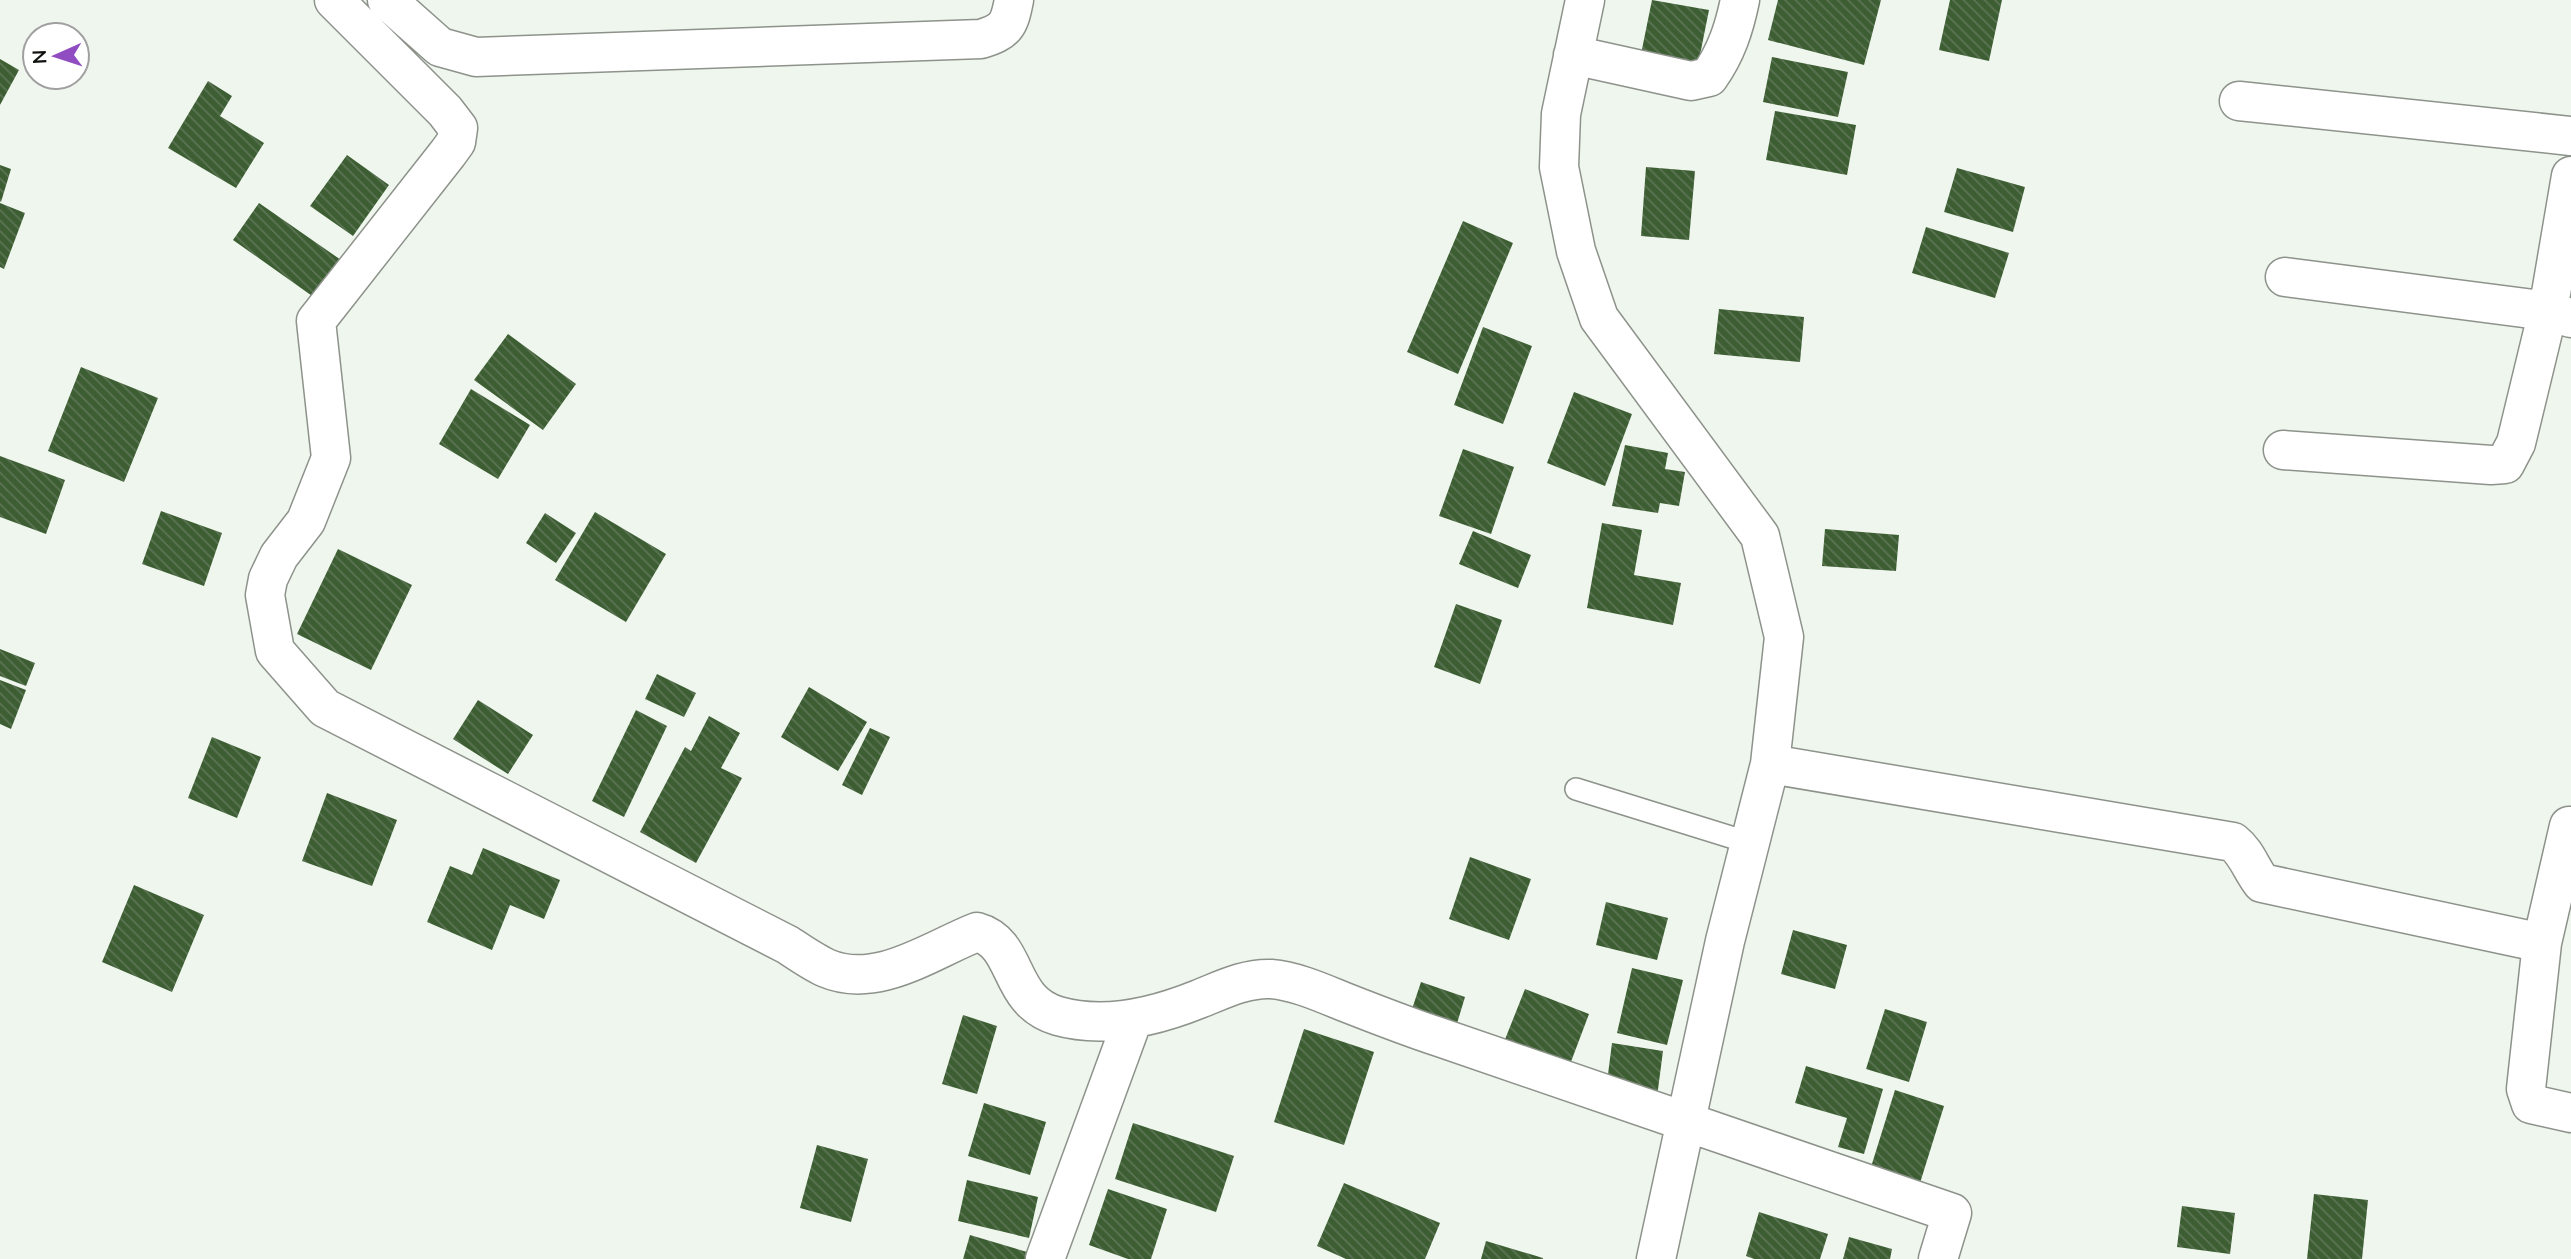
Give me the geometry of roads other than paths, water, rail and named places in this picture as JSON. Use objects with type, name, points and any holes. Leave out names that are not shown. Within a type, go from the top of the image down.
[{"type":"street","points":[[334,0],[445,111],[458,128],[456,142],[448,153],[316,321],[331,458],[306,521],[279,556],[268,579],[265,595],[275,651],[325,708],[776,939],[826,968],[853,975],[884,972],[977,932],[990,936],[1008,958],[1020,988],[1035,1005],[1058,1016],[1088,1020],[1133,1019],[1169,1011],[1237,983],[1270,979],[1309,988],[1412,1028],[1952,1213],[1938,1259]]},
{"type":"street","points":[[387,0],[440,47],[476,57],[981,39],[1001,32],[1010,20],[1014,0]]},
{"type":"street","points":[[1585,0],[1561,114],[1559,167],[1576,251],[1599,318],[1760,536],[1784,637],[1770,764],[1725,941],[1656,1259]]},
{"type":"street","points":[[1573,55],[1691,80],[1709,78],[1720,62],[1734,30],[1740,0]]},
{"type":"street","points":[[2239,101],[2571,136]]},
{"type":"street","points":[[2283,450],[2505,464],[2516,443],[2559,314],[2571,176]]},
{"type":"street","points":[[2285,277],[2559,314]]},
{"type":"street","points":[[1770,764],[2233,842],[2245,852],[2251,868],[2262,883],[2542,943]]},
{"type":"street","points":[[2569,826],[2542,943],[2526,1089],[2531,1104],[2571,1114]]},
{"type":"street","points":[[1045,1259],[1133,1019]]},
{"type":"lane","points":[[1576,789],[1750,843]]}]
